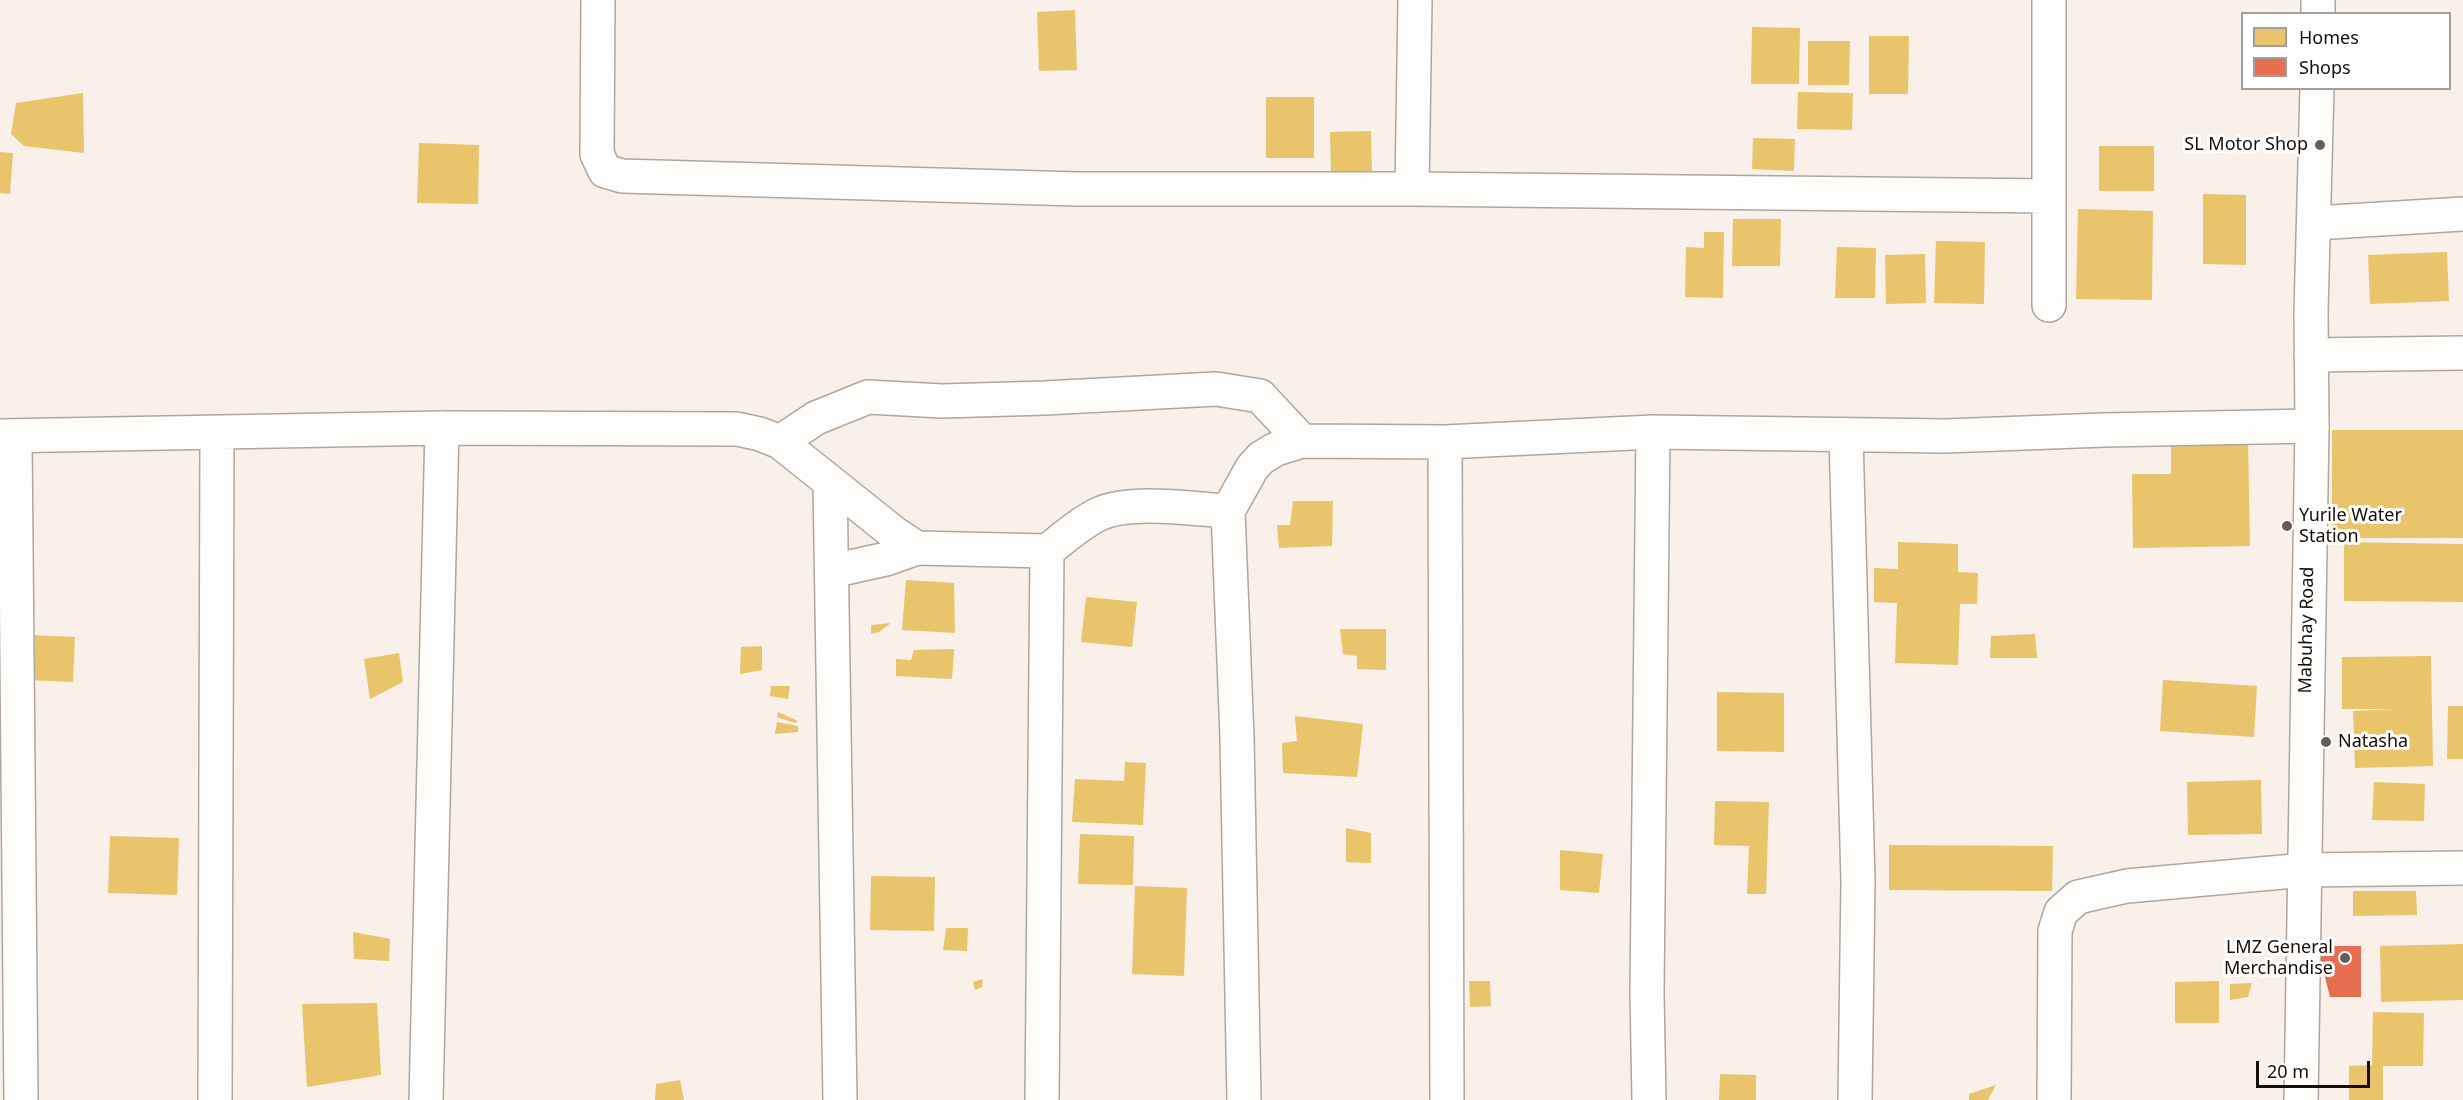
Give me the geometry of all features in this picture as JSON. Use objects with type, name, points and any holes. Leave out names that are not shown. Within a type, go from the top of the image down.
[{"type":"street","points":[[598,0],[597,154],[605,171],[622,176],[1077,189],[1412,189],[2049,196]]},
{"type":"street","points":[[1412,189],[1415,0]]},
{"type":"street","points":[[2049,0],[2049,305]]},
{"type":"street","name":"Mabuhay Road","points":[[2301,1100],[2317,90]]},
{"type":"street","points":[[2315,224],[2463,214]]},
{"type":"street","points":[[2311,356],[2463,353]]},
{"type":"street","points":[[780,442],[816,418],[868,397],[942,401],[1216,389],[1260,396],[1302,441]]},
{"type":"street","points":[[1244,1100],[1237,737],[1228,511],[1252,468],[1261,458],[1276,449],[1302,441],[1445,442],[1653,432],[1945,436],[2312,426]]},
{"type":"street","points":[[426,1100],[442,428]]},
{"type":"street","points":[[21,1100],[7,436],[442,428],[737,429],[760,434],[780,442],[894,533],[917,548]]},
{"type":"street","points":[[1650,1100],[1647,992],[1653,432]]},
{"type":"street","points":[[215,1100],[217,433]]},
{"type":"street","points":[[1846,435],[1858,881],[1855,1100]]},
{"type":"street","points":[[1445,442],[1447,1100]]},
{"type":"street","points":[[830,483],[840,1100]]},
{"type":"street","points":[[832,571],[886,559],[917,548],[1047,551],[1082,524],[1113,509],[1137,506],[1228,511]]},
{"type":"street","points":[[1042,1100],[1047,551]]},
{"type":"street","points":[[2054,1100],[2055,931],[2061,912],[2078,897],[2127,886],[2305,870],[2463,868]]},
{"type":"building: Homes","points":[[1075,10],[1077,70],[1039,71],[1037,12]]},
{"type":"building: Homes","points":[[1752,27],[1800,28],[1799,84],[1751,84]]},
{"type":"building: Homes","points":[[1869,36],[1909,36],[1908,94],[1869,94]]},
{"type":"building: Homes","points":[[1808,41],[1850,41],[1849,85],[1808,85]]},
{"type":"building: Homes","points":[[1798,92],[1853,93],[1852,130],[1797,129]]},
{"type":"building: Homes","points":[[83,93],[84,153],[24,146],[11,134],[16,103]]},
{"type":"building: Homes","points":[[1266,97],[1314,97],[1314,158],[1266,158]]},
{"type":"building: Homes","points":[[1371,131],[1372,175],[1331,175],[1330,132]]},
{"type":"building: Homes","points":[[1753,138],[1795,139],[1794,171],[1752,169]]},
{"type":"building: Homes","points":[[419,143],[479,145],[478,204],[417,203]]},
{"type":"building: Homes","points":[[2099,146],[2154,146],[2154,191],[2099,191]]},
{"type":"building: Homes","points":[[0,152],[13,153],[10,194],[0,193]]},
{"type":"building: Homes","points":[[2203,194],[2246,195],[2246,265],[2203,264]]},
{"type":"building: Homes","points":[[2078,209],[2153,211],[2152,300],[2076,299]]},
{"type":"building: Homes","points":[[1733,219],[1781,219],[1780,266],[1732,266]]},
{"type":"building: Homes","points":[[1704,232],[1724,232],[1723,298],[1685,297],[1686,247],[1704,248]]},
{"type":"building: Homes","points":[[1936,241],[1985,242],[1984,304],[1934,303]]},
{"type":"building: Homes","points":[[1837,247],[1876,248],[1875,298],[1835,298]]},
{"type":"building: Homes","points":[[2447,252],[2449,301],[2370,304],[2368,255]]},
{"type":"building: Homes","points":[[1925,254],[1926,303],[1886,304],[1885,255]]},
{"type":"building: Homes","points":[[2332,430],[2463,430],[2463,538],[2332,538]]},
{"type":"building: Homes","points":[[2248,438],[2250,546],[2133,548],[2132,474],[2171,474],[2171,440]]},
{"type":"building: Homes","points":[[1293,501],[1333,501],[1332,546],[1279,548],[1277,525],[1290,525]]},
{"type":"building: Homes","points":[[1898,542],[1958,544],[1958,572],[1978,573],[1977,604],[1960,604],[1958,665],[1895,663],[1897,603],[1874,602],[1874,568],[1898,569]]},
{"type":"building: Homes","points":[[2344,542],[2463,544],[2463,602],[2344,601]]},
{"type":"building: Homes","points":[[906,580],[954,583],[955,633],[902,630]]},
{"type":"building: Homes","points":[[1086,597],[1137,602],[1132,647],[1081,642]]},
{"type":"building: Homes","points":[[891,623],[879,632],[871,634],[871,625]]},
{"type":"building: Homes","points":[[1340,629],[1386,629],[1386,670],[1357,669],[1357,656],[1343,654]]},
{"type":"building: Homes","points":[[2035,634],[2037,658],[1990,658],[1991,636]]},
{"type":"building: Homes","points":[[30,635],[75,637],[73,682],[28,680]]},
{"type":"building: Homes","points":[[762,646],[762,670],[740,674],[741,647]]},
{"type":"building: Homes","points":[[954,649],[952,679],[896,676],[896,659],[911,660],[914,650]]},
{"type":"building: Homes","points":[[399,653],[403,682],[370,699],[364,659]]},
{"type":"building: Homes","points":[[2431,656],[2433,766],[2355,768],[2353,711],[2394,709],[2342,709],[2342,657]]},
{"type":"building: Homes","points":[[2163,680],[2257,686],[2254,737],[2160,731]]},
{"type":"building: Homes","points":[[771,686],[790,686],[788,699],[770,696]]},
{"type":"building: Homes","points":[[1717,692],[1784,693],[1784,752],[1717,751]]},
{"type":"building: Homes","points":[[2448,706],[2463,706],[2463,759],[2447,759]]},
{"type":"building: Homes","points":[[778,712],[798,721],[795,723],[777,717]]},
{"type":"building: Homes","points":[[1295,716],[1363,724],[1357,777],[1283,773],[1282,743],[1297,741]]},
{"type":"building: Homes","points":[[777,722],[798,726],[798,732],[775,734]]},
{"type":"building: Homes","points":[[1125,762],[1146,763],[1143,825],[1072,822],[1075,779],[1124,781]]},
{"type":"building: Homes","points":[[2261,780],[2262,834],[2188,835],[2187,782]]},
{"type":"building: Homes","points":[[2374,782],[2425,784],[2424,821],[2372,820]]},
{"type":"building: Homes","points":[[1715,801],[1769,802],[1766,894],[1747,894],[1749,846],[1714,845]]},
{"type":"building: Homes","points":[[1346,828],[1371,833],[1371,863],[1346,862]]},
{"type":"building: Homes","points":[[1080,834],[1134,836],[1133,885],[1078,884]]},
{"type":"building: Homes","points":[[110,836],[179,838],[177,895],[108,893]]},
{"type":"building: Homes","points":[[1889,845],[2053,846],[2052,891],[1889,890]]},
{"type":"building: Homes","points":[[1560,850],[1603,854],[1599,893],[1560,890]]},
{"type":"building: Homes","points":[[871,876],[935,877],[934,931],[870,930]]},
{"type":"building: Homes","points":[[1135,886],[1187,888],[1184,976],[1132,974]]},
{"type":"building: Homes","points":[[2353,891],[2416,891],[2417,915],[2353,916]]},
{"type":"building: Homes","points":[[946,928],[968,928],[967,951],[943,950]]},
{"type":"building: Homes","points":[[353,932],[390,939],[389,961],[354,959]]},
{"type":"building: Homes","points":[[2463,944],[2463,1000],[2381,1002],[2380,946]]},
{"type":"building: Homes","points":[[983,979],[982,987],[975,990],[973,982]]},
{"type":"building: Homes","points":[[1469,981],[1490,981],[1491,1006],[1470,1007]]},
{"type":"building: Homes","points":[[2219,981],[2219,1023],[2175,1023],[2175,982]]},
{"type":"building: Homes","points":[[2252,983],[2248,997],[2230,1000],[2230,984]]},
{"type":"building: Homes","points":[[377,1003],[381,1075],[307,1087],[302,1004]]},
{"type":"building: Homes","points":[[2373,1012],[2424,1013],[2423,1066],[2383,1066],[2383,1100],[2349,1100],[2349,1066],[2372,1065]]},
{"type":"building: Homes","points":[[1720,1074],[1756,1075],[1756,1100],[1719,1100]]},
{"type":"building: Homes","points":[[680,1080],[684,1100],[655,1100],[656,1084]]},
{"type":"building: Homes","points":[[1996,1085],[1988,1100],[1969,1100],[1969,1094]]},
{"type":"building: Shops","points":[[2317,946],[2361,946],[2361,997],[2330,997]]},
{"type":"place","name":"SL Motor Shop","points":[[2320,145]]},
{"type":"place","name":"Yurile Water Station","points":[[2287,526]]},
{"type":"place","name":"Natasha","points":[[2326,742]]},
{"type":"place","name":"LMZ General Merchandise","points":[[2345,958]]}]
